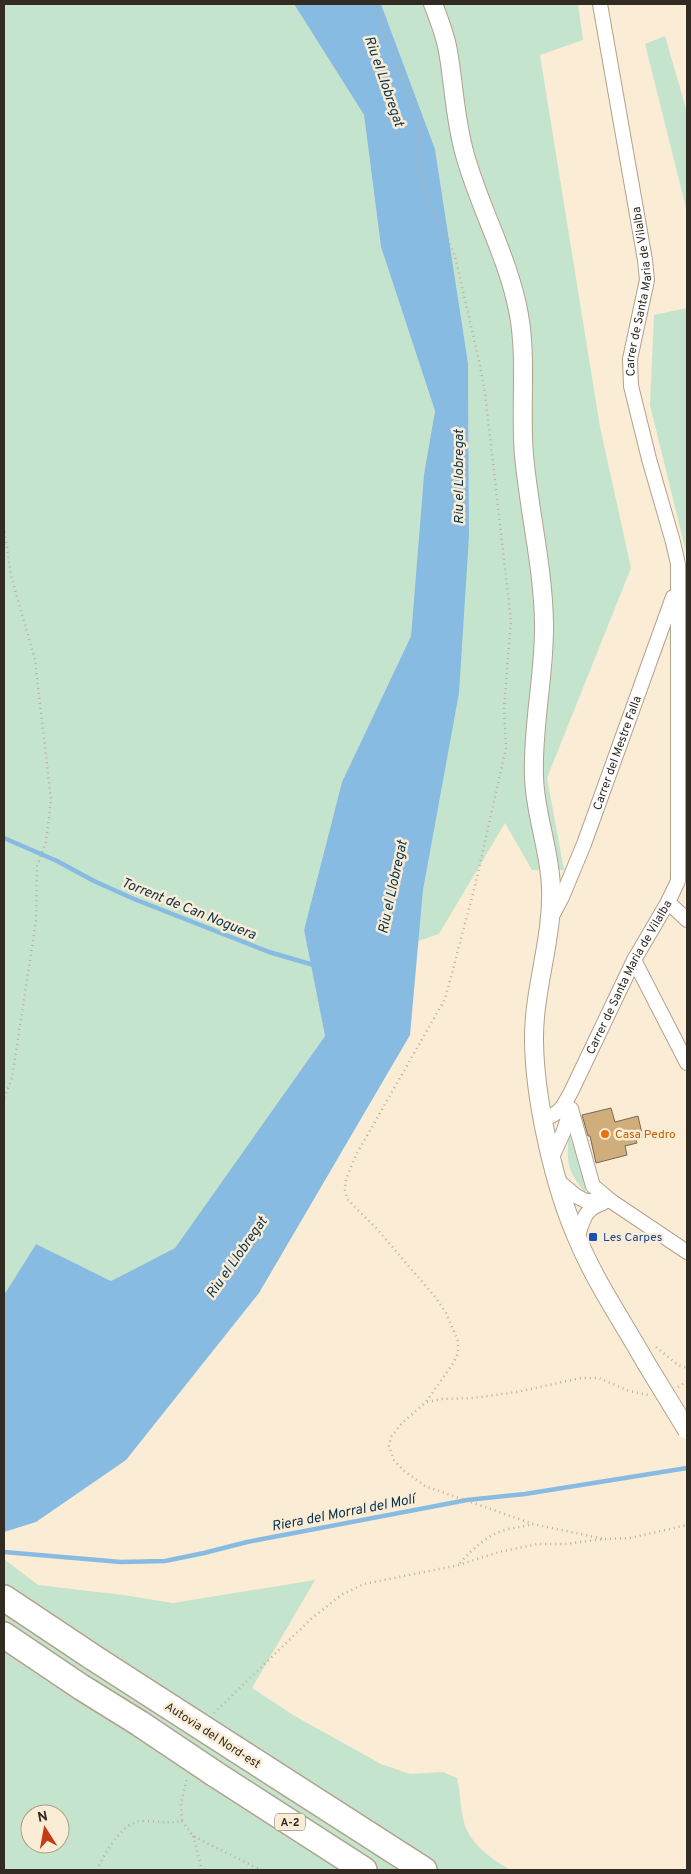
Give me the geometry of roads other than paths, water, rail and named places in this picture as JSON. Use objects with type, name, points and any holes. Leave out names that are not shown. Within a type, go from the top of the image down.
[{"type":"highway","name":"Autovia del Nord-est","points":[[4,1598],[423,1870]]},
{"type":"highway","name":"A-2","points":[[4,1635],[364,1870]]},
{"type":"street","points":[[433,4],[443,29],[448,49],[454,103],[465,156],[506,267],[519,313],[522,335],[524,452],[540,569],[544,623],[535,733],[534,783],[549,861],[552,888],[550,918],[536,1010],[534,1040],[543,1119],[558,1181],[577,1239],[591,1268],[687,1430]]},
{"type":"street","name":"Carrer de Santa Maria de Vilalba","points":[[543,1119],[554,1116],[560,1111],[571,1092],[634,960],[678,881],[676,585],[678,564],[631,386],[630,359],[647,280],[600,4]]},
{"type":"street","name":"Carrer del Mestre Falla","points":[[550,918],[562,897],[584,844],[676,585]]},
{"type":"street","points":[[668,902],[687,920]]},
{"type":"street","points":[[634,960],[687,1063]]},
{"type":"street","name":"Carrer de Santa Maria de Vilalba","points":[[552,1157],[571,1109],[571,1092]]},
{"type":"street","points":[[571,1109],[593,1186],[611,1201],[687,1252]]},
{"type":"street","points":[[558,1181],[576,1196],[586,1201],[611,1201]]},
{"type":"street","points":[[577,1239],[586,1214],[592,1206],[611,1201]]},
{"type":"water","name":"Riu el Llobregat","points":[[294,4],[381,4],[435,149],[468,363],[469,536],[459,693],[423,890],[410,1035],[259,1293],[126,1460],[36,1522],[4,1532],[4,1295],[36,1244],[111,1281],[175,1248],[325,1036],[304,930],[342,782],[411,636],[424,474],[435,411],[381,247],[364,115]]},
{"type":"waterway","name":"Torrent de Can Noguera","points":[[4,838],[57,861],[94,881],[134,899],[269,952],[317,966]]},
{"type":"waterway","name":"Riera del Morral del Molí","points":[[4,1552],[121,1562],[165,1561],[247,1542],[467,1500],[525,1494],[687,1468]]},
{"type":"place","name":"Casa Pedro","points":[[605,1134]]},
{"type":"place","name":"Les Carpes","points":[[593,1237]]}]
